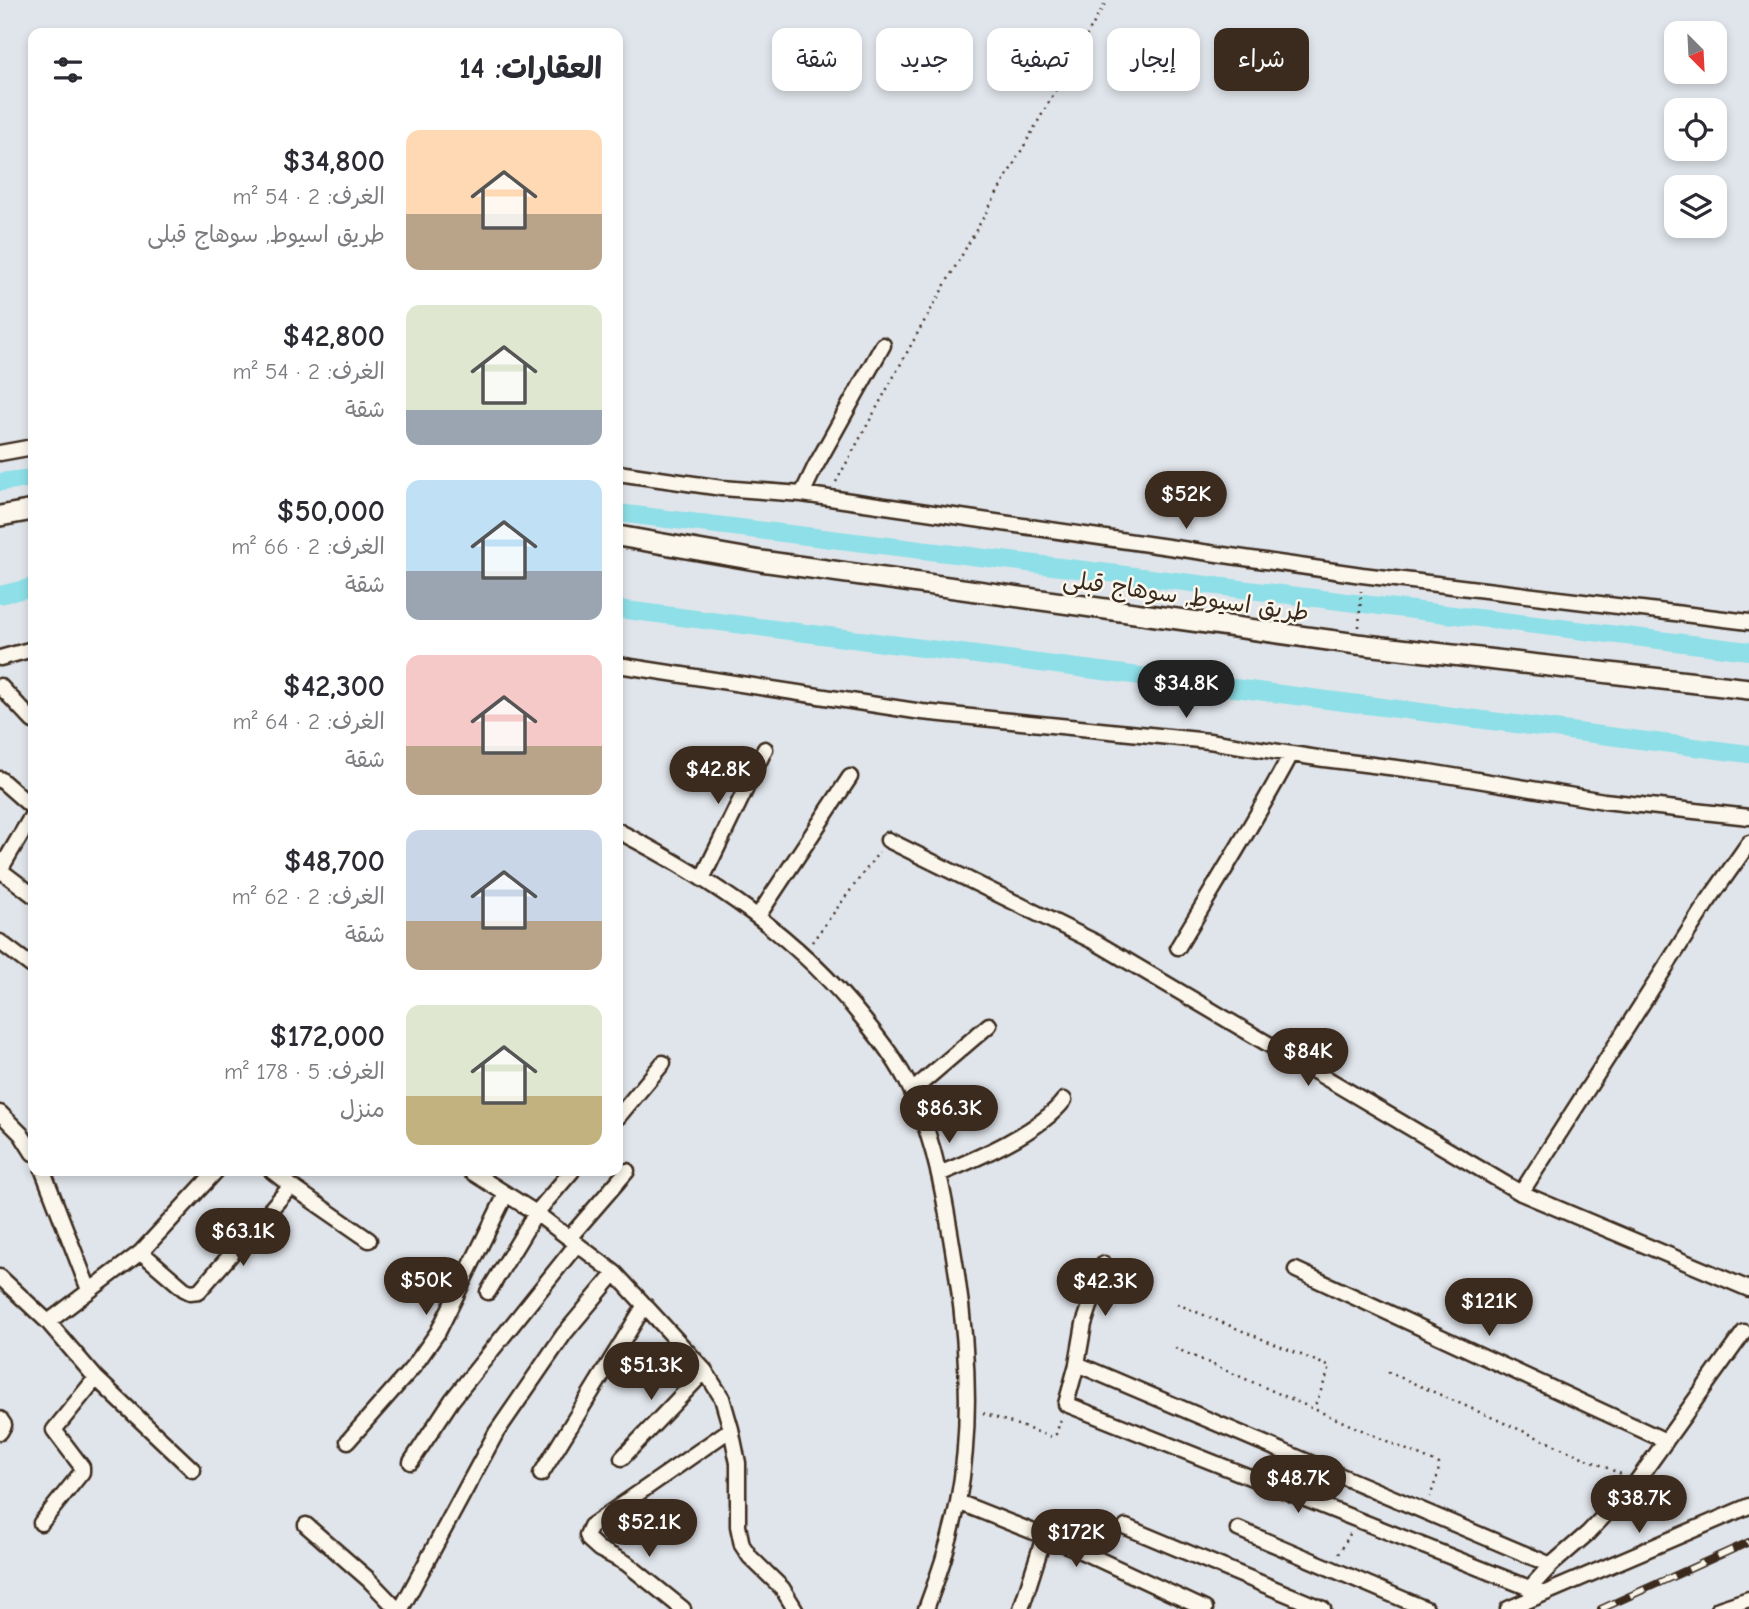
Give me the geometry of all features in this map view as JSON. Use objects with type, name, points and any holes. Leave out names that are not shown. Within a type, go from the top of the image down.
[{"type":"main road","points":[[0,516],[28,511]]},
{"type":"main road","name":"طريق اسيوط, سوهاج قبلى","points":[[623,537],[761,561],[1290,635],[1749,688]]},
{"type":"street","points":[[803,494],[815,467],[883,345]]},
{"type":"street","points":[[0,453],[28,448]]},
{"type":"street","points":[[623,475],[722,488],[803,494],[1362,575],[1749,622]]},
{"type":"street","points":[[0,658],[28,650]]},
{"type":"street","points":[[623,666],[922,712],[1154,734],[1429,772],[1592,799],[1749,817]]},
{"type":"street","points":[[0,686],[28,716]]},
{"type":"street","points":[[702,878],[765,749]]},
{"type":"street","points":[[1178,947],[1250,830],[1292,754]]},
{"type":"street","points":[[758,916],[850,777]]},
{"type":"street","points":[[0,779],[28,804]]},
{"type":"street","points":[[28,822],[0,870],[28,891]]},
{"type":"street","points":[[623,834],[702,878],[758,916],[804,953],[848,999],[871,1028],[892,1056],[912,1091],[939,1174],[963,1318],[967,1407],[958,1502],[926,1609]]},
{"type":"street","points":[[888,840],[1097,943],[1521,1193],[1749,1289]]},
{"type":"street","points":[[1521,1193],[1706,904],[1749,843]]},
{"type":"street","points":[[0,942],[28,963]]},
{"type":"street","points":[[912,1091],[989,1025]]},
{"type":"street","points":[[623,1111],[663,1063]]},
{"type":"street","points":[[939,1174],[1000,1147],[1051,1114],[1064,1100]]},
{"type":"street","points":[[0,1113],[28,1145]]},
{"type":"street","points":[[411,1462],[452,1400],[627,1171]]},
{"type":"street","points":[[45,1176],[89,1290]]},
{"type":"street","points":[[48,1322],[141,1252],[211,1176]]},
{"type":"street","points":[[278,1176],[369,1240]]},
{"type":"street","points":[[478,1176],[536,1213],[615,1273],[705,1371],[722,1398],[731,1429],[737,1463],[738,1526],[742,1545],[750,1558],[782,1588],[795,1609]]},
{"type":"street","points":[[488,1292],[536,1213],[568,1176]]},
{"type":"street","points":[[141,1252],[184,1289],[190,1292],[199,1291],[291,1186]]},
{"type":"street","points":[[348,1441],[407,1374],[438,1332],[506,1194]]},
{"type":"street","points":[[1104,1264],[1084,1324],[1066,1404],[1535,1591]]},
{"type":"street","points":[[1296,1270],[1666,1441]]},
{"type":"street","points":[[306,1525],[368,1578],[399,1609],[496,1433],[564,1334],[615,1273]]},
{"type":"street","points":[[2,1283],[48,1322],[96,1378],[193,1470]]},
{"type":"street","points":[[541,1474],[645,1305]]},
{"type":"street","points":[[1535,1591],[1551,1565],[1588,1532],[1637,1481],[1744,1332]]},
{"type":"street","points":[[1077,1364],[1551,1565]]},
{"type":"street","points":[[622,1458],[705,1371]]},
{"type":"street","points":[[41,1524],[82,1472],[82,1467],[54,1430],[96,1378]]},
{"type":"street","points":[[0,1419],[4,1425],[0,1432]]},
{"type":"street","points":[[683,1609],[626,1563],[598,1549],[589,1540],[589,1530],[731,1429]]},
{"type":"street","points":[[958,1502],[1074,1548],[1205,1609]]},
{"type":"street","points":[[1508,1609],[1535,1591],[1749,1506]]},
{"type":"street","points":[[1126,1527],[1323,1609]]},
{"type":"street","points":[[1238,1529],[1426,1609]]},
{"type":"street","points":[[1021,1609],[1044,1537]]},
{"type":"street","points":[[1719,1609],[1749,1599]]},
{"type":"path","points":[[829,498],[921,327],[1107,0]]},
{"type":"path","points":[[1360,615],[1362,582]]},
{"type":"path","points":[[804,953],[888,840]]},
{"type":"path","points":[[1177,1304],[1328,1366],[1328,1376],[1314,1408]]},
{"type":"path","points":[[1175,1348],[1439,1464],[1433,1491],[1421,1511]]},
{"type":"path","points":[[1388,1372],[1637,1481]]},
{"type":"path","points":[[967,1407],[1052,1437],[1056,1434],[1066,1404]]},
{"type":"path","points":[[1331,1567],[1358,1520]]},
{"type":"waterway","points":[[0,482],[28,479]]},
{"type":"waterway","points":[[623,514],[1749,651]]},
{"type":"waterway","points":[[0,595],[28,588]]},
{"type":"waterway","points":[[623,610],[1749,754]]},
{"type":"railway","points":[[1601,1609],[1749,1542]]}]
